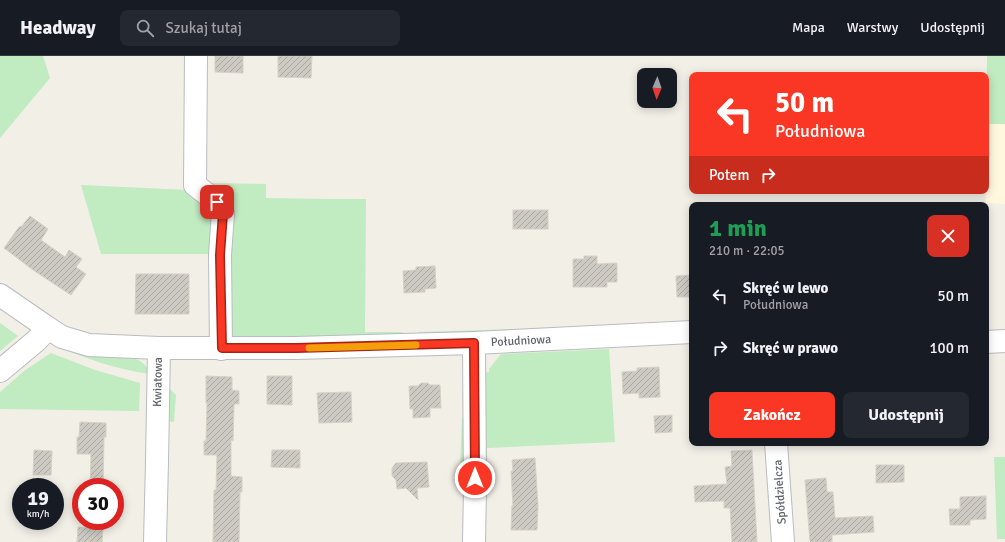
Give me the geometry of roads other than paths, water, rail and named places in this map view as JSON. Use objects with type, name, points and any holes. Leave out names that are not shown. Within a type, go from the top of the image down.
[{"type":"street","points":[[196,56],[195,185],[217,202],[223,213],[220,255],[222,348]]},
{"type":"street","name":"Kwiatowa","points":[[0,295],[62,336],[89,345],[159,348],[155,542]]},
{"type":"street","points":[[0,371],[37,340],[48,328]]},
{"type":"street","name":"Południowa","points":[[159,348],[296,348],[474,343],[689,332]]},
{"type":"street","points":[[989,342],[1005,341]]},
{"type":"street","points":[[474,343],[474,542]]},
{"type":"street","name":"Spółdzielcza","points":[[776,446],[783,542]]}]
